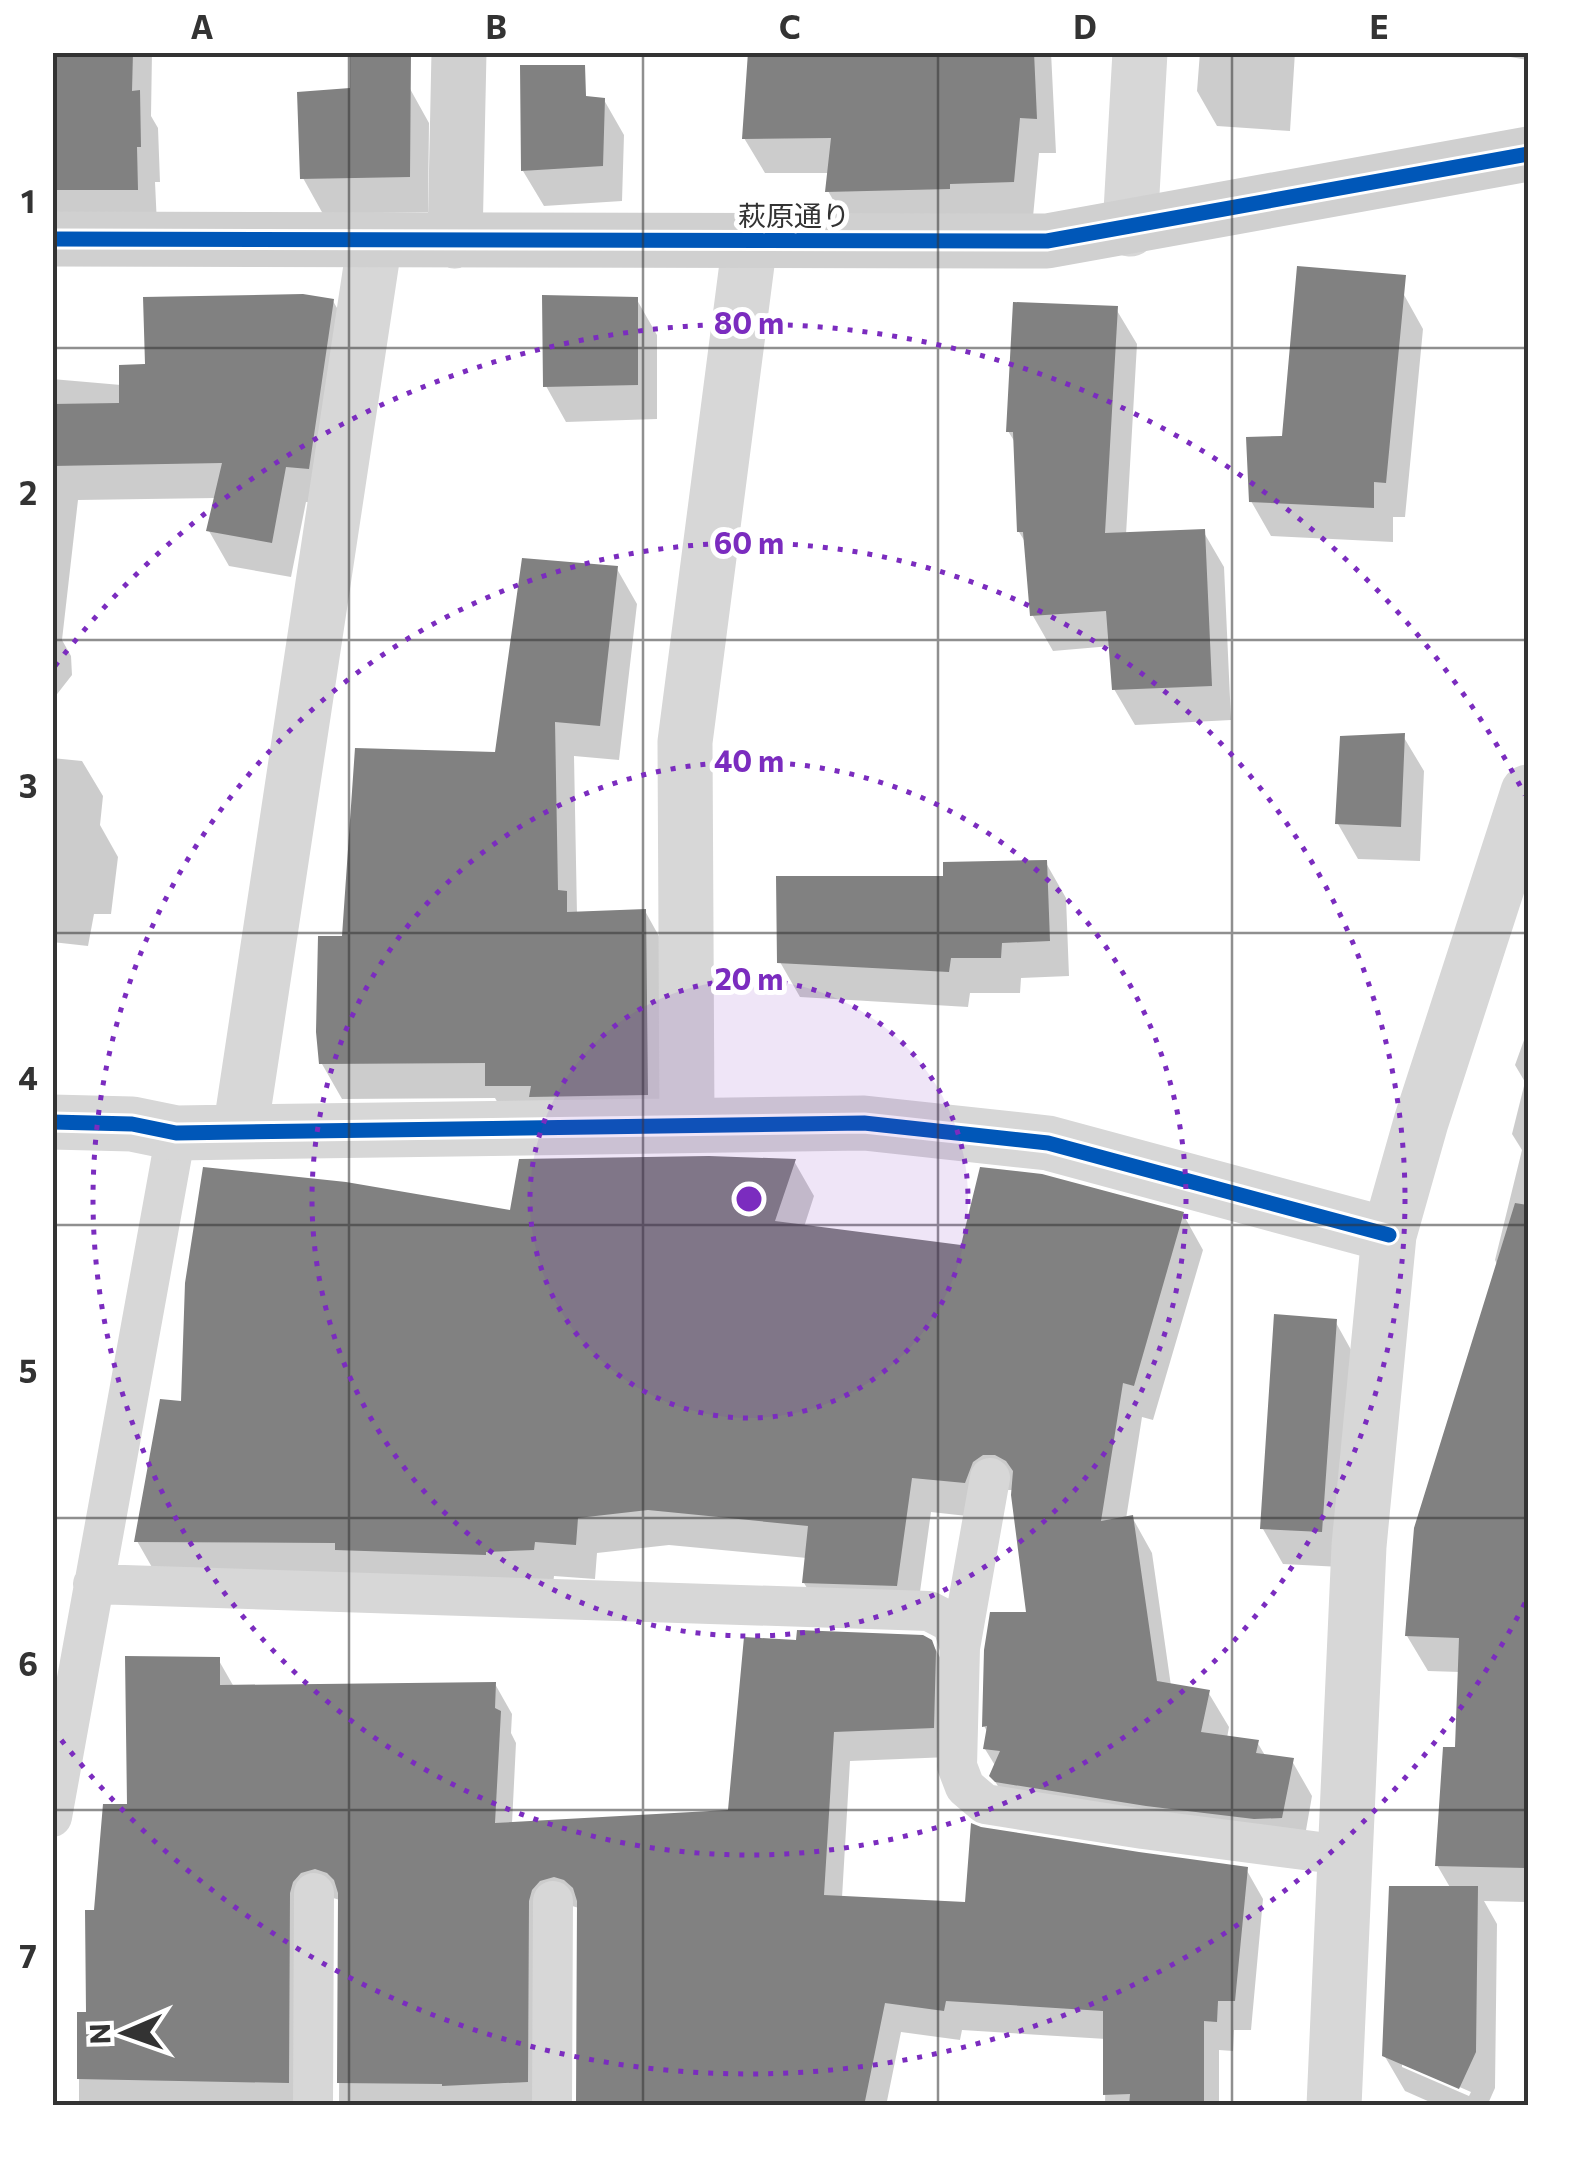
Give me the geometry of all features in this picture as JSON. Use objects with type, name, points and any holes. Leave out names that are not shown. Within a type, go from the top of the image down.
[{"type":"street","points":[[456,241],[459,52]]},
{"type":"street","points":[[1130,228],[1140,52]]},
{"type":"street","name":"萩原通り","points":[[52,239],[1046,242],[1528,154]]},
{"type":"street","points":[[240,1132],[375,240]]},
{"type":"street","points":[[686,1124],[685,742],[750,241]]},
{"type":"street","points":[[1334,2106],[1359,1546],[1390,1234],[1421,1122],[1528,792]]},
{"type":"street","points":[[52,1122],[132,1124],[176,1133],[864,1123],[1048,1143],[1390,1234]]},
{"type":"lane","points":[[52,1817],[176,1133]]},
{"type":"lane","points":[[990,1478],[960,1648],[956,1766],[964,1787],[984,1804],[1343,1855]]},
{"type":"lane","points":[[93,1584],[929,1611],[952,1623],[960,1648]]},
{"type":"lane","points":[[313,2106],[314,1893]]},
{"type":"lane","points":[[552,2106],[554,1902]]},
{"type":"building","points":[[52,52],[133,52],[132,91],[140,90],[138,190],[52,190]]},
{"type":"building","points":[[350,52],[411,52],[410,177],[300,179],[297,92],[350,88]]},
{"type":"building","points":[[748,52],[1034,52],[1037,119],[1020,118],[1014,182],[950,184],[950,189],[825,192],[831,138],[742,139]]},
{"type":"building","points":[[520,65],[585,65],[586,96],[605,98],[603,166],[521,171]]},
{"type":"building","points":[[1297,266],[1406,275],[1386,483],[1374,482],[1374,508],[1249,502],[1246,437],[1282,436]]},
{"type":"building","points":[[303,294],[334,299],[309,469],[286,467],[272,543],[206,531],[222,463],[52,466],[52,404],[119,403],[119,365],[145,364],[143,297]]},
{"type":"building","points":[[542,295],[638,297],[638,385],[543,387]]},
{"type":"building","points":[[1013,302],[1118,306],[1105,533],[1205,529],[1212,686],[1112,690],[1106,611],[1030,616],[1023,532],[1017,532],[1013,432],[1006,432]]},
{"type":"building","points":[[522,558],[618,566],[600,726],[555,722],[558,890],[567,891],[567,912],[646,909],[648,1095],[529,1097],[531,1086],[485,1086],[485,1063],[319,1064],[318,936],[342,936],[355,748],[495,752]]},
{"type":"building","points":[[1405,733],[1401,827],[1335,824],[1340,736]]},
{"type":"building","points":[[1047,860],[1050,941],[1002,943],[1001,958],[951,958],[949,972],[777,963],[776,876],[943,876],[943,862]]},
{"type":"building","points":[[519,1159],[796,1159],[775,1221],[961,1245],[980,1167],[1042,1174],[1184,1212],[1134,1386],[1123,1383],[1101,1521],[1133,1515],[1157,1681],[1210,1690],[1201,1732],[1259,1740],[1256,1753],[1294,1758],[1282,1818],[1254,1819],[1146,1806],[995,1782],[989,1776],[1000,1751],[983,1749],[987,1726],[982,1727],[984,1650],[990,1612],[1026,1612],[1011,1495],[1013,1471],[995,1455],[983,1455],[973,1462],[965,1483],[912,1478],[897,1586],[802,1583],[808,1526],[648,1510],[578,1518],[576,1545],[535,1542],[534,1550],[486,1555],[335,1550],[335,1543],[134,1542],[160,1399],[181,1401],[185,1283],[203,1167],[346,1182],[510,1210]]},
{"type":"building","points":[[1515,1203],[1528,1205],[1526,1868],[1435,1866],[1443,1747],[1455,1747],[1459,1638],[1405,1636],[1414,1528]]},
{"type":"building","points":[[1274,1314],[1337,1319],[1322,1532],[1260,1529]]},
{"type":"building","points":[[797,1630],[923,1635],[932,1640],[936,1651],[934,1728],[834,1732],[824,1895],[965,1902],[971,1823],[1248,1867],[1235,2001],[1218,2001],[1217,2022],[1204,2021],[1204,2106],[1129,2106],[1130,2094],[1103,2095],[1103,2011],[946,2001],[944,2011],[885,2003],[864,2106],[576,2106],[577,1901],[573,1888],[554,1877],[540,1881],[529,1901],[528,2082],[442,2086],[337,2083],[338,1893],[334,1880],[315,1869],[301,1873],[290,1893],[289,2083],[77,2079],[77,2012],[86,2012],[85,1910],[94,1910],[103,1804],[127,1804],[125,1656],[220,1657],[220,1685],[496,1682],[495,1708],[501,1711],[495,1823],[728,1810],[744,1637],[796,1640]]},
{"type":"building","points":[[1389,1886],[1478,1886],[1476,2052],[1459,2089],[1382,2056]]},
{"type":"cycle path","points":[[52,239],[1047,241],[1528,154]]},
{"type":"cycle path","points":[[52,1122],[132,1124],[176,1133],[864,1123],[1048,1143],[1389,1235]]}]
